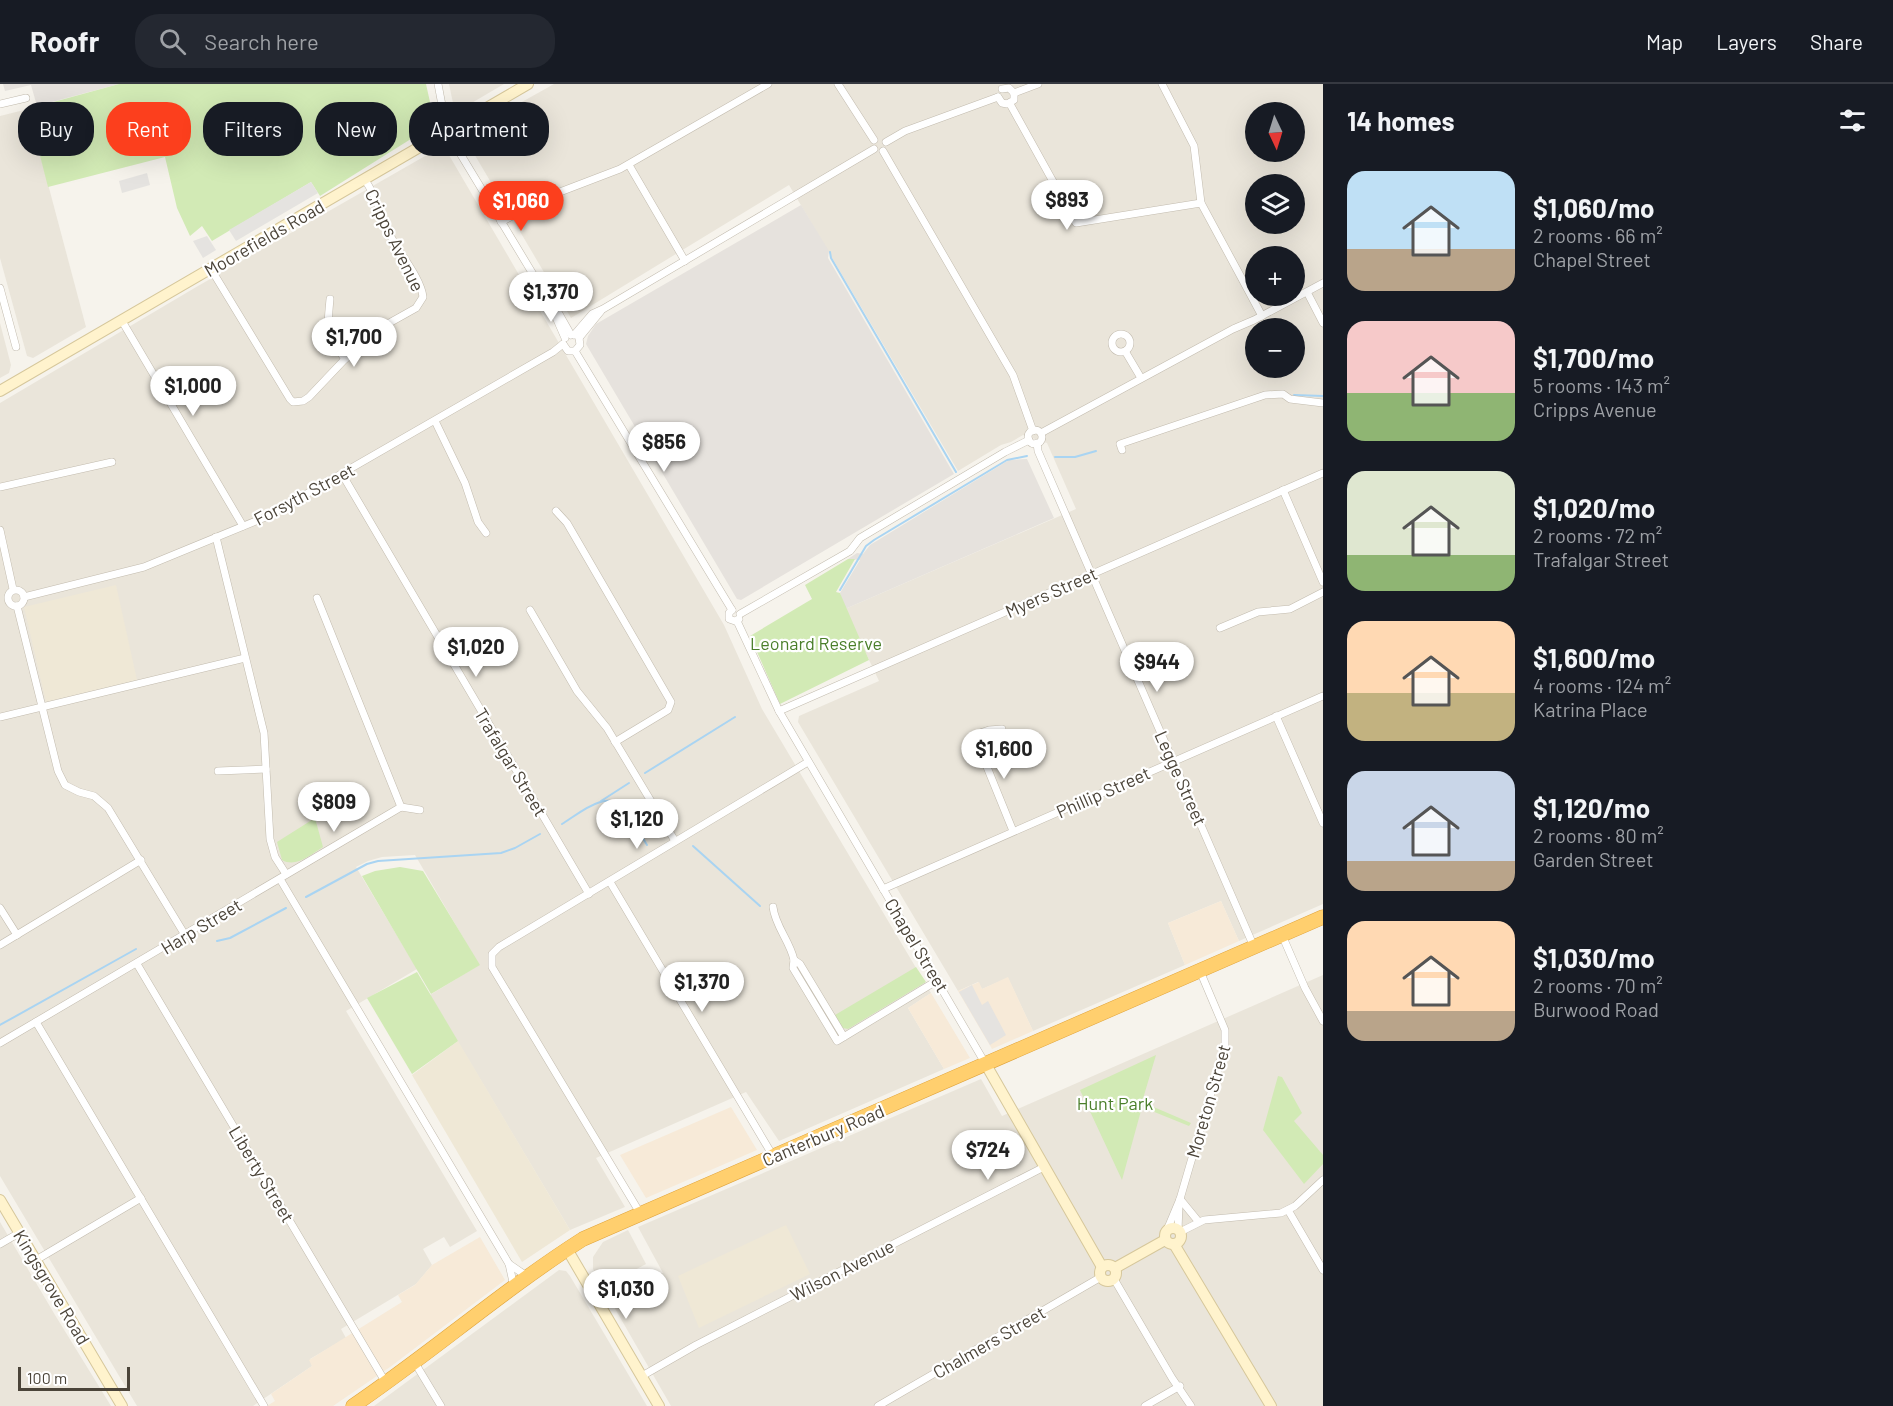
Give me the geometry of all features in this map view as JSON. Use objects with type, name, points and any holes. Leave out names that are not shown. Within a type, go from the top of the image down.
[{"type":"highway","name":"Canterbury Road","points":[[353,1406],[583,1239],[1323,917]]},
{"type":"main road","name":"Moorefields Road","points":[[498,102],[528,84]]},
{"type":"main road","name":"Moorefields Road","points":[[0,391],[409,154]]},
{"type":"main road","name":"Chapel Street","points":[[985,1063],[1101,1272]]},
{"type":"main road","name":"Kingsgrove Road","points":[[0,1200],[122,1406]]},
{"type":"main road","points":[[1101,1272],[1109,1264],[1114,1274],[1173,1235],[1271,1406]]},
{"type":"main road","points":[[567,1249],[659,1406]]},
{"type":"street","points":[[438,84],[442,102]]},
{"type":"street","points":[[501,222],[552,195],[629,165],[768,84]]},
{"type":"street","points":[[838,84],[874,140],[874,149]]},
{"type":"street","points":[[1014,93],[1038,84]]},
{"type":"street","points":[[1162,84],[1194,146],[1200,203],[1262,316]]},
{"type":"street","points":[[1001,86],[1009,88],[1014,93],[1014,100],[1010,104],[1002,104],[998,97],[1001,86]]},
{"type":"street","points":[[886,142],[905,131],[998,97]]},
{"type":"street","points":[[0,104],[26,98]]},
{"type":"street","points":[[1010,104],[1076,223],[1200,203]]},
{"type":"street","points":[[874,140],[881,138],[886,142]]},
{"type":"street","points":[[883,151],[886,148],[886,142]]},
{"type":"street","points":[[461,156],[571,338],[580,345],[575,351],[568,351],[571,338],[595,312],[874,149]]},
{"type":"street","points":[[874,149],[879,152],[883,151]]},
{"type":"street","points":[[883,151],[1013,375],[1042,439],[1034,444],[1029,440]]},
{"type":"street","points":[[629,165],[685,261]]},
{"type":"street","name":"Cripps Avenue","points":[[211,268],[291,401],[299,402],[309,397],[345,359],[391,322],[416,308],[423,297],[420,286],[389,232],[378,203],[365,180]]},
{"type":"street","points":[[1029,440],[1029,434],[1037,432],[1323,284]]},
{"type":"street","points":[[0,288],[16,347]]},
{"type":"street","points":[[1306,292],[1323,323]]},
{"type":"street","points":[[330,299],[327,322],[329,335],[345,359]]},
{"type":"street","points":[[548,299],[567,323],[573,326],[586,320]]},
{"type":"street","points":[[571,338],[603,309]]},
{"type":"street","points":[[561,316],[571,338]]},
{"type":"street","points":[[122,321],[243,526]]},
{"type":"street","name":"Forsyth Street","points":[[24,597],[144,567],[268,516],[553,352],[571,338]]},
{"type":"street","name":"Chapel Street","points":[[575,351],[732,610],[728,617],[730,620],[738,618],[779,711],[985,1063]]},
{"type":"street","points":[[1125,351],[1141,378]]},
{"type":"street","points":[[1122,450],[1120,444],[1265,395],[1283,394],[1290,399],[1323,403]]},
{"type":"street","points":[[435,421],[465,483],[478,522],[486,533]]},
{"type":"street","points":[[738,618],[850,551],[860,538],[1029,440]]},
{"type":"street","name":"Legge Street","points":[[1038,443],[1038,451],[1254,947]]},
{"type":"street","points":[[0,487],[112,462]]},
{"type":"street","name":"Myers Street","points":[[779,711],[1323,473]]},
{"type":"street","name":"Trafalgar Street","points":[[342,474],[589,894]]},
{"type":"street","points":[[1283,490],[1323,582]]},
{"type":"street","points":[[556,511],[567,523],[671,702],[668,710],[615,742]]},
{"type":"street","points":[[0,530],[14,589]]},
{"type":"street","points":[[216,537],[264,733],[270,839],[275,857],[283,876],[509,1263],[514,1287]]},
{"type":"street","points":[[14,589],[19,590],[24,597],[23,602],[17,606],[4,601],[9,592],[14,589]]},
{"type":"street","points":[[1220,628],[1258,612],[1290,609],[1323,592]]},
{"type":"street","points":[[317,598],[401,807],[420,810]]},
{"type":"street","points":[[17,606],[58,771],[65,785],[94,796],[108,808],[185,935]]},
{"type":"street","points":[[530,610],[577,691],[601,718],[675,841]]},
{"type":"street","points":[[0,717],[245,657]]},
{"type":"street","name":"Phillip Street","points":[[883,889],[1323,696]]},
{"type":"street","points":[[1276,716],[1323,823]]},
{"type":"street","points":[[1002,729],[974,735],[1013,831]]},
{"type":"street","points":[[640,1213],[492,967],[490,958],[499,947],[808,762]]},
{"type":"street","points":[[218,771],[266,769]]},
{"type":"street","name":"Harp Street","points":[[0,1043],[401,807]]},
{"type":"street","points":[[0,945],[141,860]]},
{"type":"street","points":[[610,882],[773,1156]]},
{"type":"street","points":[[773,907],[776,920],[790,946],[794,960],[800,964],[841,1039],[938,980]]},
{"type":"street","points":[[0,908],[17,935]]},
{"type":"street","points":[[1282,935],[1305,988],[1323,1021]]},
{"type":"street","name":"Liberty Street","points":[[137,964],[386,1383]]},
{"type":"street","name":"Moreton Street","points":[[1173,1235],[1180,1199],[1225,1045],[1225,1030],[1200,971]]},
{"type":"street","points":[[36,1022],[264,1406]]},
{"type":"street","name":"Wilson Avenue","points":[[642,1376],[706,1340],[1044,1167]]},
{"type":"street","points":[[1173,1235],[1198,1221],[1273,1214],[1288,1210],[1323,1180]]},
{"type":"street","points":[[36,1260],[141,1198]]},
{"type":"street","points":[[1180,1199],[1198,1221]]},
{"type":"street","name":"Moreton Street","points":[[1173,1235],[1180,1199]]},
{"type":"street","points":[[1288,1210],[1323,1270]]},
{"type":"street","points":[[0,1244],[20,1233]]},
{"type":"street","points":[[509,1263],[528,1277]]},
{"type":"street","name":"Chalmers Street","points":[[878,1406],[1101,1272]]},
{"type":"street","points":[[1114,1274],[1172,1378],[1180,1386],[1191,1406]]},
{"type":"street","points":[[415,1363],[441,1406]]},
{"type":"street","points":[[1145,1406],[1180,1386]]},
{"type":"shaded area","points":[[3,84],[119,84],[52,102],[36,102],[31,85],[5,91]]},
{"type":"shaded area","points":[[449,84],[504,84],[473,102],[453,102]]},
{"type":"shaded area","points":[[554,84],[1323,84],[1323,904],[1239,941],[1221,901],[1168,923],[1185,965],[1033,1031],[1008,978],[982,989],[978,982],[958,991],[798,722],[799,716],[879,681],[845,609],[1076,509],[1047,443],[1023,435],[1001,445],[958,471],[789,185],[571,318],[475,156],[549,156],[549,102],[522,102]]},
{"type":"shaded area","points":[[18,112],[18,156],[41,156],[86,327],[33,358],[27,356],[0,258],[0,116]]},
{"type":"shaded area","points":[[425,156],[450,156],[724,625],[762,709],[931,993],[908,1008],[944,1069],[779,1141],[746,1092],[596,1158],[625,1207],[570,1230],[430,995],[479,965],[415,855],[382,857],[368,861],[356,867],[417,969],[346,1011],[477,1231],[450,1247],[444,1237],[423,1249],[432,1265],[416,1284],[341,1329],[346,1338],[310,1359],[312,1366],[253,1406],[137,1406],[0,1176],[0,403]]},
{"type":"shaded area","points":[[147,173],[150,185],[122,193],[119,181]]},
{"type":"shaded area","points":[[311,182],[318,193],[236,241],[229,230]]},
{"type":"shaded area","points":[[801,205],[829,251],[828,258],[954,474],[741,600],[737,599],[586,344],[596,324]]},
{"type":"shaded area","points":[[207,236],[216,250],[203,258],[193,241]]},
{"type":"shaded area","points":[[0,323],[11,365],[9,373],[0,378]]},
{"type":"shaded area","points":[[1027,459],[1054,518],[845,609],[840,593],[860,560],[848,559],[857,553],[863,554],[870,545],[1009,460]]},
{"type":"shaded area","points":[[116,585],[137,680],[46,702],[24,607]]},
{"type":"shaded area","points":[[1221,901],[1239,941],[1185,965],[1168,923]]},
{"type":"shaded area","points":[[1323,975],[1323,1406],[671,1406],[606,1293],[649,1272],[663,1273],[638,1227],[981,1079],[1002,1116]]},
{"type":"shaded area","points":[[1008,977],[1033,1031],[992,1049],[958,991],[979,982],[982,989]]},
{"type":"shaded area","points":[[972,985],[982,1005],[988,1001],[1006,1035],[990,1045],[959,992]]},
{"type":"shaded area","points":[[931,993],[970,1058],[944,1069],[908,1008]]},
{"type":"shaded area","points":[[458,1041],[570,1230],[522,1262],[412,1075]]},
{"type":"shaded area","points":[[731,1107],[757,1150],[646,1198],[620,1155]]},
{"type":"shaded area","points":[[0,1222],[55,1315],[111,1406],[0,1406]]},
{"type":"shaded area","points":[[786,1225],[810,1274],[699,1328],[678,1276]]},
{"type":"shaded area","points":[[628,1230],[646,1264],[603,1287],[593,1269],[593,1257],[603,1242]]},
{"type":"shaded area","points":[[480,1237],[505,1280],[390,1367],[333,1406],[267,1406],[275,1401],[271,1394],[312,1366],[309,1360],[402,1302],[398,1295],[415,1285],[432,1265]]},
{"type":"shaded area","points":[[559,1270],[566,1271],[570,1276],[647,1406],[374,1406]]},
{"type":"green space","points":[[119,84],[426,84],[430,102],[409,102],[409,140],[397,148],[397,102],[315,102],[315,156],[384,156],[320,196],[311,182],[212,241],[202,226],[190,236],[177,208],[165,157],[48,187],[40,156],[94,156],[94,102],[53,102]]},
{"type":"green space","name":"Leonard Reserve","points":[[848,559],[855,559],[836,592],[840,593],[869,660],[780,704],[750,636],[812,599],[805,585]]},
{"type":"green space","points":[[315,818],[323,847],[298,862],[282,860],[277,842]]},
{"type":"green space","points":[[400,867],[423,871],[480,965],[431,994],[362,876],[375,871]]},
{"type":"green space","points":[[916,967],[926,982],[848,1029],[843,1028],[835,1015]]},
{"type":"green space","points":[[417,972],[458,1041],[412,1074],[367,998]]},
{"type":"green space","name":"Hunt Park","points":[[1156,1055],[1142,1102],[1191,1123],[1189,1126],[1142,1107],[1122,1180],[1080,1090]]},
{"type":"green space","points":[[1278,1076],[1282,1077],[1302,1113],[1294,1121],[1323,1155],[1323,1164],[1304,1184],[1263,1130]]},
{"type":"waterway","points":[[830,252],[831,258],[956,472]]},
{"type":"waterway","points":[[1294,395],[1323,396]]},
{"type":"waterway","points":[[1055,457],[1075,457],[1096,451]]},
{"type":"waterway","points":[[840,590],[866,546],[874,540],[1007,460],[1027,456]]},
{"type":"waterway","points":[[645,773],[735,717]]},
{"type":"waterway","points":[[601,801],[629,783]]},
{"type":"waterway","points":[[562,824],[594,804],[611,801],[626,810],[647,845]]},
{"type":"waterway","points":[[306,897],[367,864],[378,861],[501,853],[540,834]]},
{"type":"waterway","points":[[693,846],[760,906]]},
{"type":"waterway","points":[[217,941],[230,938],[286,908]]},
{"type":"waterway","points":[[0,1025],[136,949]]}]
